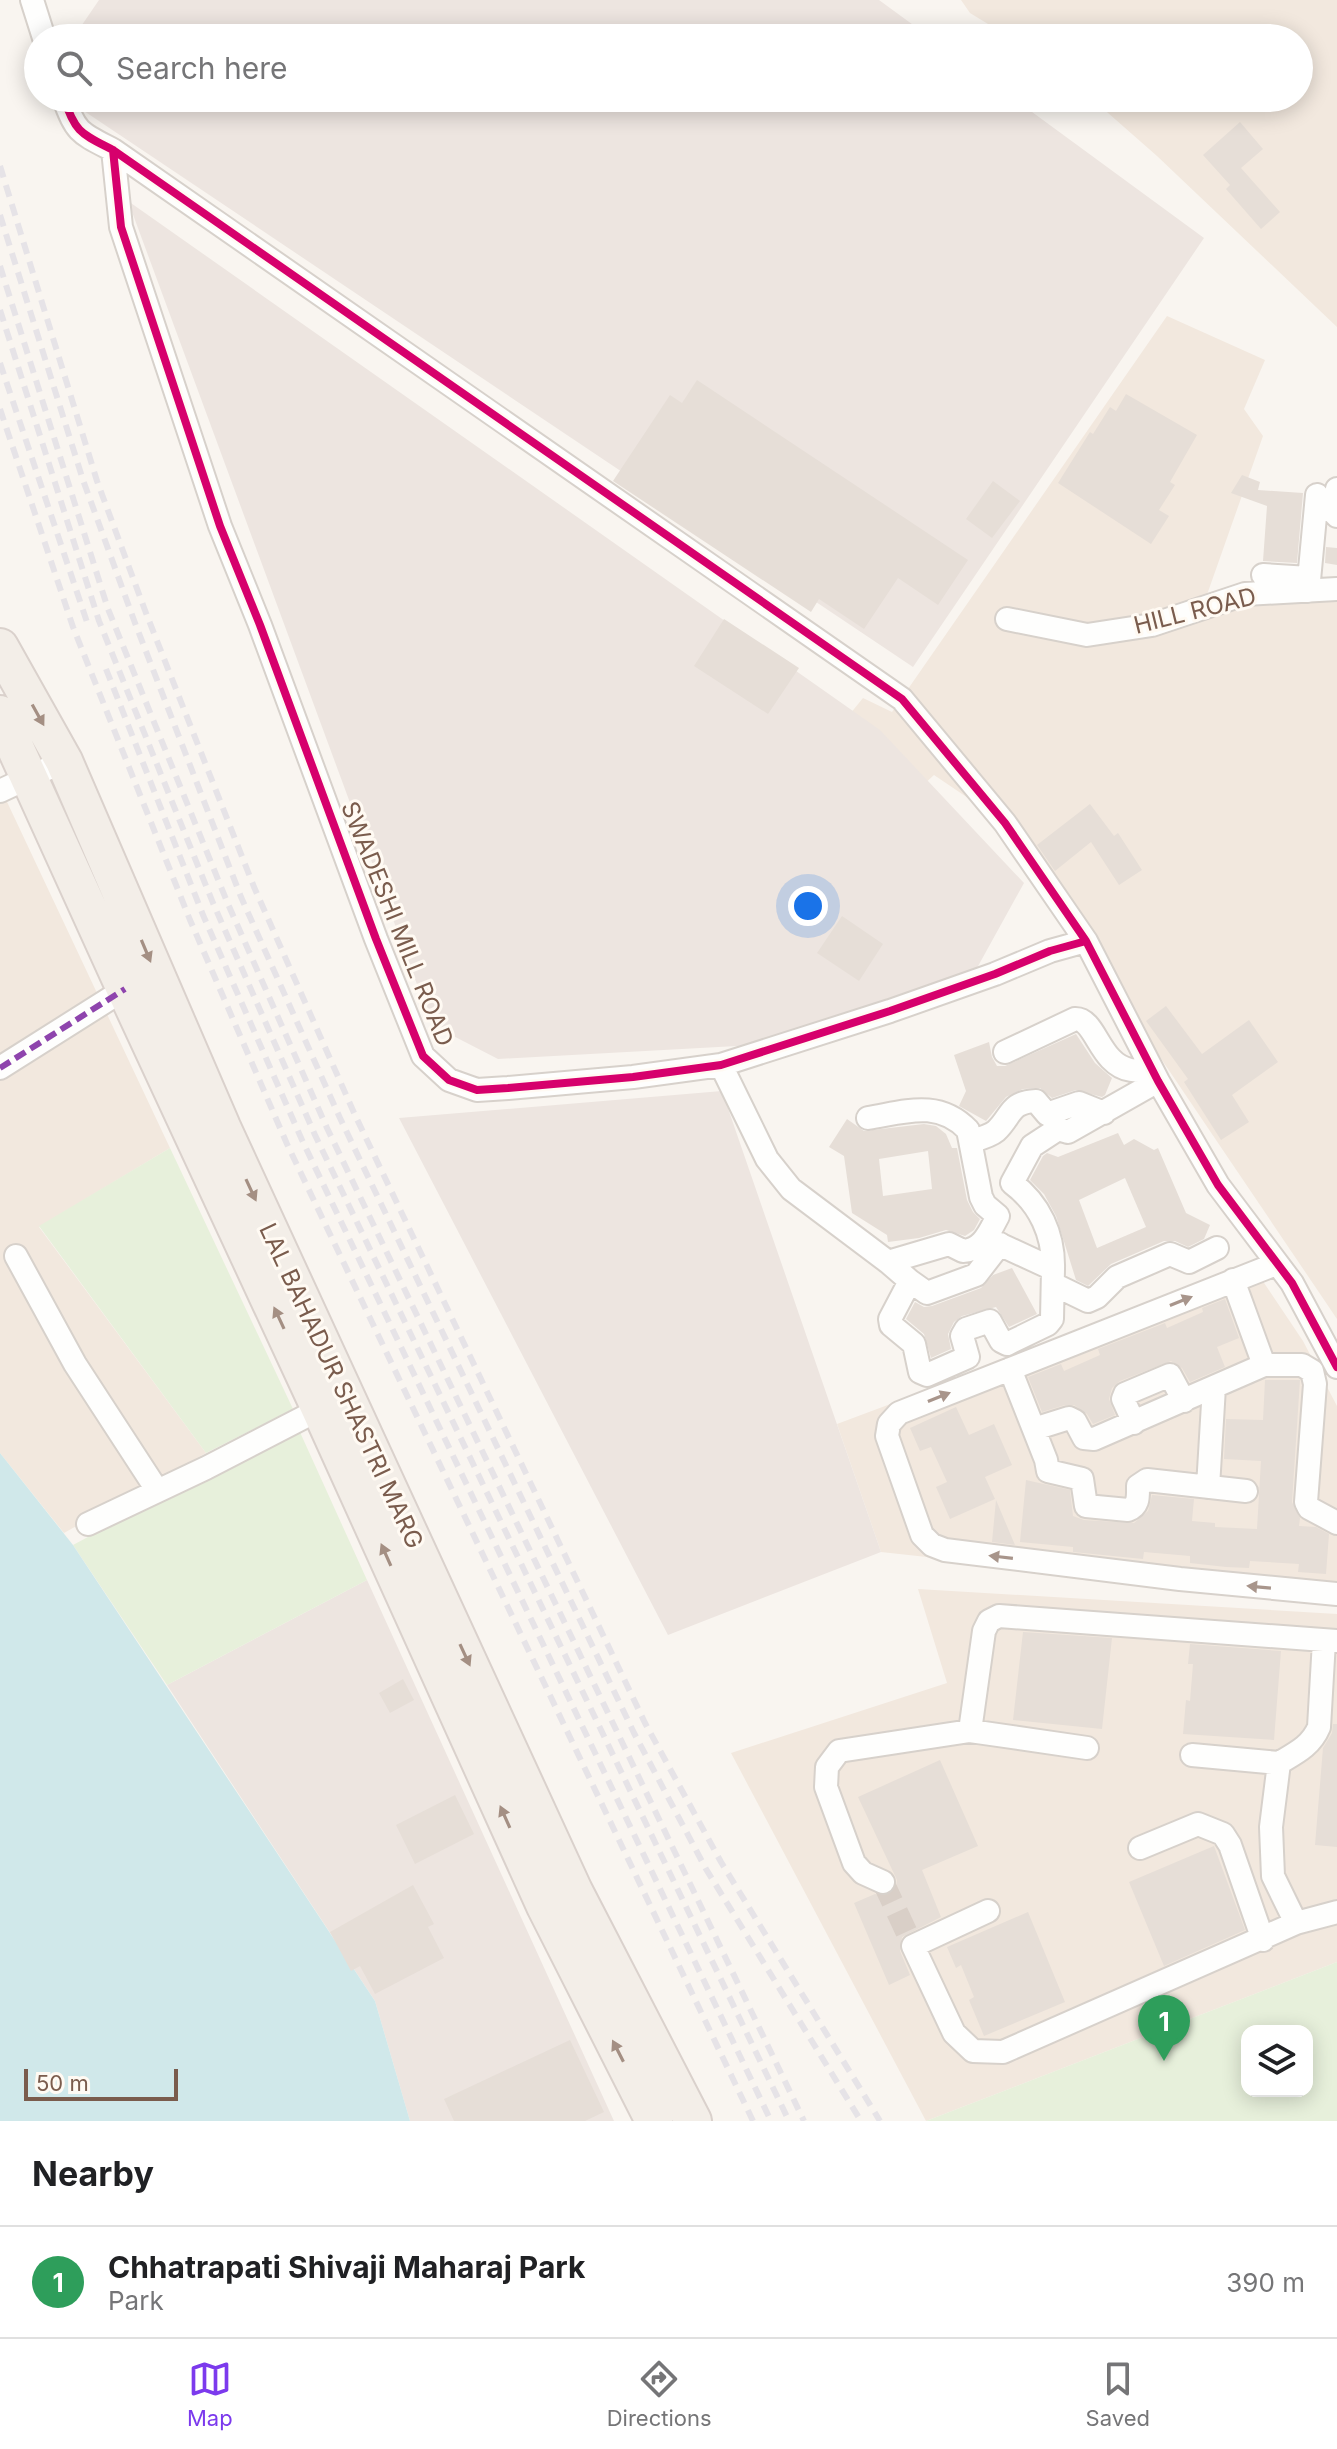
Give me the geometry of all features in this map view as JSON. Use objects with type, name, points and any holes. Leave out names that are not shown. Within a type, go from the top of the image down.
[{"type":"main road","name":"LAL BAHADUR SHASTRI MARG","points":[[0,647],[64,761],[222,1127],[320,1409],[364,1469]]},
{"type":"main road","name":"LAL BAHADUR SHASTRI MARG","points":[[0,714],[14,784],[273,1272],[560,1899],[654,2121]]},
{"type":"main road","name":"LAL BAHADUR SHASTRI MARG","points":[[560,1899],[693,2121]]},
{"type":"street","points":[[32,0],[40,24]]},
{"type":"street","points":[[68,112],[72,123],[83,134],[113,150],[902,699],[1005,823],[1086,941],[1155,1076],[1218,1185],[1292,1283],[1337,1367]]},
{"type":"street","name":"SWADESHI MILL ROAD","points":[[113,150],[121,227],[220,526],[423,1056],[449,1080],[477,1090],[721,1065],[890,1011],[1050,951],[1086,941]]},
{"type":"street","points":[[1327,492],[1337,516]]},
{"type":"street","points":[[1263,575],[1308,584],[1327,492]]},
{"type":"street","name":"HILL ROAD","points":[[1007,619],[1087,635],[1152,625],[1245,594],[1308,584],[1337,589]]},
{"type":"street","points":[[14,784],[64,761]]},
{"type":"street","points":[[0,1068],[125,989]]},
{"type":"street","points":[[1005,1052],[1082,1018],[1104,1054],[1130,1070],[1155,1076]]},
{"type":"street","points":[[721,1065],[767,1159],[791,1189],[927,1293],[976,1275],[993,1241],[998,1216],[1012,1183],[1032,1146],[1054,1122],[1079,1103],[1104,1113],[1155,1076]]},
{"type":"street","points":[[972,1141],[992,1134],[1009,1111],[1032,1101],[1036,1101],[1054,1122]]},
{"type":"street","points":[[868,1118],[924,1109],[947,1112],[968,1130],[981,1197],[998,1216]]},
{"type":"street","points":[[910,1281],[890,1319],[891,1325],[914,1344],[918,1367],[923,1375],[968,1357],[962,1332],[976,1325],[990,1321],[1001,1341],[1007,1344],[1048,1324],[1052,1319],[1051,1241],[1028,1195],[1012,1183]]},
{"type":"street","points":[[888,1262],[949,1244],[969,1251],[993,1241]]},
{"type":"street","points":[[993,1241],[1088,1301],[1093,1300],[1117,1277],[1170,1254],[1189,1262],[1217,1248]]},
{"type":"street","points":[[16,1256],[75,1364],[157,1490]]},
{"type":"street","points":[[1276,1264],[899,1413],[889,1424],[887,1436],[922,1535],[932,1545],[945,1550],[1180,1579],[1337,1594]]},
{"type":"street","points":[[1233,1280],[1264,1365]]},
{"type":"street","points":[[1034,1429],[1069,1418],[1075,1421],[1084,1438],[1094,1439],[1264,1365],[1302,1365],[1312,1371],[1315,1384],[1306,1502],[1309,1508],[1337,1523]]},
{"type":"street","points":[[1010,1369],[1048,1471],[1082,1479],[1085,1484],[1084,1501],[1091,1507],[1134,1508],[1138,1502],[1138,1486],[1147,1480],[1246,1491]]},
{"type":"street","points":[[1134,1423],[1123,1399],[1125,1394],[1170,1375],[1184,1401]]},
{"type":"street","points":[[1208,1487],[1214,1387]]},
{"type":"street","points":[[88,1524],[320,1409]]},
{"type":"street","points":[[970,1731],[984,1631],[989,1621],[999,1616],[1330,1641],[1319,1727],[1315,1738],[1306,1746],[1279,1763],[1192,1755]]},
{"type":"street","points":[[883,1882],[863,1873],[854,1863],[826,1787],[827,1767],[839,1751],[970,1731],[1087,1748]]},
{"type":"street","points":[[1279,1763],[1271,1827],[1273,1876],[1296,1923]]},
{"type":"street","points":[[1140,1848],[1198,1824],[1223,1834],[1230,1845],[1263,1940]]},
{"type":"street","points":[[988,1911],[913,1946],[954,2033],[973,2051],[1003,2052],[1296,1923],[1337,1912]]},
{"type":"shaded area","points":[[99,0],[879,0],[912,24],[83,24]]},
{"type":"shaded area","points":[[961,0],[1337,0],[1337,327],[1107,112],[1313,112],[1313,24],[988,24],[970,13]]},
{"type":"shaded area","points":[[85,112],[1032,112],[1204,238],[913,667]]},
{"type":"shaded area","points":[[128,201],[880,730],[1024,883],[977,968],[755,1045],[498,1059],[432,1025]]},
{"type":"shaded area","points":[[1167,316],[1265,360],[1244,409],[1263,436],[1203,606],[1337,600],[1337,1319],[999,819],[934,775],[895,811],[823,747],[863,698],[892,712]]},
{"type":"shaded area","points":[[0,787],[170,1148],[39,1227],[206,1453],[64,1533],[0,1453]]},
{"type":"shaded area","points":[[722,1091],[881,1552],[668,1635],[399,1118]]},
{"type":"shaded area","points":[[1254,1268],[1303,1341],[1337,1406],[1337,1602],[881,1552],[837,1424]]},
{"type":"shaded area","points":[[367,1580],[614,2121],[410,2121],[375,2001],[167,1685]]},
{"type":"shaded area","points":[[918,1589],[1337,1614],[1337,1962],[926,2121],[731,1753],[947,1683]]},
{"type":"green space","points":[[170,1148],[293,1409],[206,1453],[39,1226]]},
{"type":"green space","points":[[299,1430],[367,1580],[167,1685],[73,1545],[217,1468]]},
{"type":"green space","points":[[1337,1962],[1337,2121],[926,2121]]},
{"type":"water","points":[[0,1453],[73,1545],[375,2001],[410,2121],[0,2121]]},
{"type":"building","points":[[1240,122],[1263,149],[1241,168],[1280,212],[1261,229],[1226,189],[1230,185],[1203,155]]},
{"type":"building","points":[[697,380],[968,560],[938,605],[898,578],[864,629],[819,599],[811,612],[613,481],[670,395],[682,403]]},
{"type":"building","points":[[1126,394],[1197,435],[1170,482],[1175,485],[1159,510],[1169,516],[1151,544],[1058,483],[1090,432],[1093,434],[1110,407],[1116,411]]},
{"type":"building","points":[[1242,475],[1260,482],[1258,490],[1303,493],[1297,563],[1263,561],[1267,506],[1231,493]]},
{"type":"building","points":[[993,481],[1020,501],[992,538],[966,519]]},
{"type":"building","points":[[1326,547],[1337,548],[1337,565],[1325,563]]},
{"type":"building","points":[[724,619],[799,668],[768,714],[694,666]]},
{"type":"building","points":[[1090,804],[1114,836],[1118,833],[1142,870],[1119,885],[1091,842],[1055,871],[1037,845]]},
{"type":"building","points":[[842,916],[883,944],[859,981],[817,953]]},
{"type":"building","points":[[1166,1006],[1202,1054],[1249,1020],[1278,1062],[1232,1095],[1249,1122],[1221,1140],[1184,1082],[1188,1079],[1146,1021]]},
{"type":"building","points":[[1076,1034],[1095,1063],[1112,1078],[1102,1097],[1076,1090],[1052,1098],[1040,1088],[1023,1089],[1006,1097],[986,1121],[959,1106],[966,1091],[954,1055],[989,1042],[997,1066],[1005,1066]]},
{"type":"building","points":[[847,1119],[864,1131],[924,1124],[936,1126],[946,1134],[952,1148],[957,1148],[967,1200],[980,1219],[974,1230],[965,1236],[946,1230],[888,1242],[887,1235],[852,1213],[844,1156],[829,1147]],"holes":[[[928,1151],[932,1189],[883,1196],[879,1159]]]},
{"type":"building","points":[[1118,1133],[1124,1145],[1134,1139],[1154,1150],[1158,1148],[1186,1213],[1210,1225],[1204,1239],[1188,1247],[1175,1241],[1164,1241],[1111,1264],[1088,1286],[1076,1280],[1056,1216],[1044,1194],[1030,1180],[1043,1156],[1047,1153],[1058,1157]],"holes":[[[1125,1178],[1146,1227],[1097,1248],[1079,1200]]]},
{"type":"building","points":[[1012,1268],[1037,1314],[1009,1327],[996,1307],[962,1316],[954,1322],[948,1334],[951,1349],[931,1358],[924,1334],[906,1319],[915,1302],[924,1307],[932,1306],[981,1288],[993,1275]]},
{"type":"building","points":[[1225,1299],[1239,1338],[1217,1347],[1225,1367],[1190,1382],[1182,1368],[1171,1361],[1120,1381],[1112,1388],[1109,1399],[1115,1415],[1093,1424],[1087,1414],[1074,1405],[1042,1412],[1028,1377],[1061,1364],[1064,1371],[1100,1355],[1098,1349],[1165,1323],[1167,1328]]},
{"type":"building","points":[[1265,1380],[1300,1380],[1292,1502],[1300,1518],[1299,1526],[1316,1527],[1329,1534],[1326,1574],[1298,1572],[1299,1564],[1250,1561],[1249,1568],[1226,1567],[1190,1563],[1190,1556],[1144,1552],[1143,1559],[1073,1552],[1073,1547],[1020,1542],[1026,1480],[1070,1490],[1073,1516],[1084,1520],[1134,1523],[1148,1511],[1152,1495],[1194,1499],[1192,1521],[1215,1523],[1215,1527],[1257,1529],[1261,1461],[1224,1459],[1226,1419],[1263,1420]]},
{"type":"building","points":[[956,1407],[969,1435],[994,1424],[1012,1465],[985,1477],[995,1499],[950,1519],[936,1487],[947,1482],[931,1447],[920,1451],[910,1428]]},
{"type":"building","points":[[996,1500],[1015,1545],[992,1542]]},
{"type":"building","points":[[1023,1632],[1112,1638],[1102,1729],[1013,1720]]},
{"type":"building","points":[[1190,1644],[1281,1651],[1274,1740],[1183,1734],[1193,1664],[1188,1664]]},
{"type":"building","points":[[403,1679],[414,1700],[390,1713],[379,1693]]},
{"type":"building","points":[[1333,1724],[1337,1724],[1337,1847],[1315,1845],[1323,1748],[1332,1733]]},
{"type":"building","points":[[940,1760],[978,1846],[922,1870],[941,1917],[902,1937],[900,1951],[910,1975],[889,1985],[854,1903],[875,1894],[890,1894],[897,1880],[858,1797]]},
{"type":"building","points":[[455,1795],[474,1834],[415,1864],[396,1825]]},
{"type":"building","points":[[1214,1846],[1245,1930],[1164,1966],[1129,1882]]},
{"type":"building","points":[[413,1885],[434,1924],[428,1927],[444,1958],[375,1994],[360,1966],[351,1971],[330,1932]]},
{"type":"building","points":[[1028,1912],[1065,2002],[984,2036],[969,2000],[974,1997],[961,1965],[956,1968],[947,1947]]},
{"type":"building","points":[[570,2040],[604,2112],[585,2121],[454,2121],[444,2099]]},
{"type":"tunnel","points":[[883,1882],[913,1946]]},
{"type":"railway","points":[[0,166],[97,481],[146,613],[254,887],[355,1115],[645,1723],[721,1862],[880,2121]]},
{"type":"railway","points":[[0,215],[83,480],[135,623],[241,897],[340,1118],[634,1733],[706,1869],[861,2121]]},
{"type":"railway","points":[[0,266],[108,609],[228,904],[327,1128],[804,2121]]},
{"type":"railway","points":[[0,310],[99,621],[213,903],[315,1135],[789,2121]]},
{"type":"railway","points":[[0,363],[89,628]]},
{"type":"railway","points":[[0,409],[73,627],[190,920],[287,1144],[753,2121]]},
{"type":"railway","points":[[106,669],[203,915],[302,1140],[771,2121]]},
{"type":"marked path","points":[[0,1068],[125,989]]},
{"type":"cycle path","points":[[69,112],[76,126],[87,136],[113,150],[902,699],[1005,823],[1086,941],[1158,1081],[1218,1185],[1292,1283],[1337,1367]]},
{"type":"cycle path","points":[[113,150],[121,227],[220,526],[423,1056],[449,1080],[477,1090],[633,1077],[721,1065],[890,1011],[1050,951],[1086,941]]},
{"type":"place","name":"Chhatrapati Shivaji Maharaj Park","points":[[1164,2061]]}]
